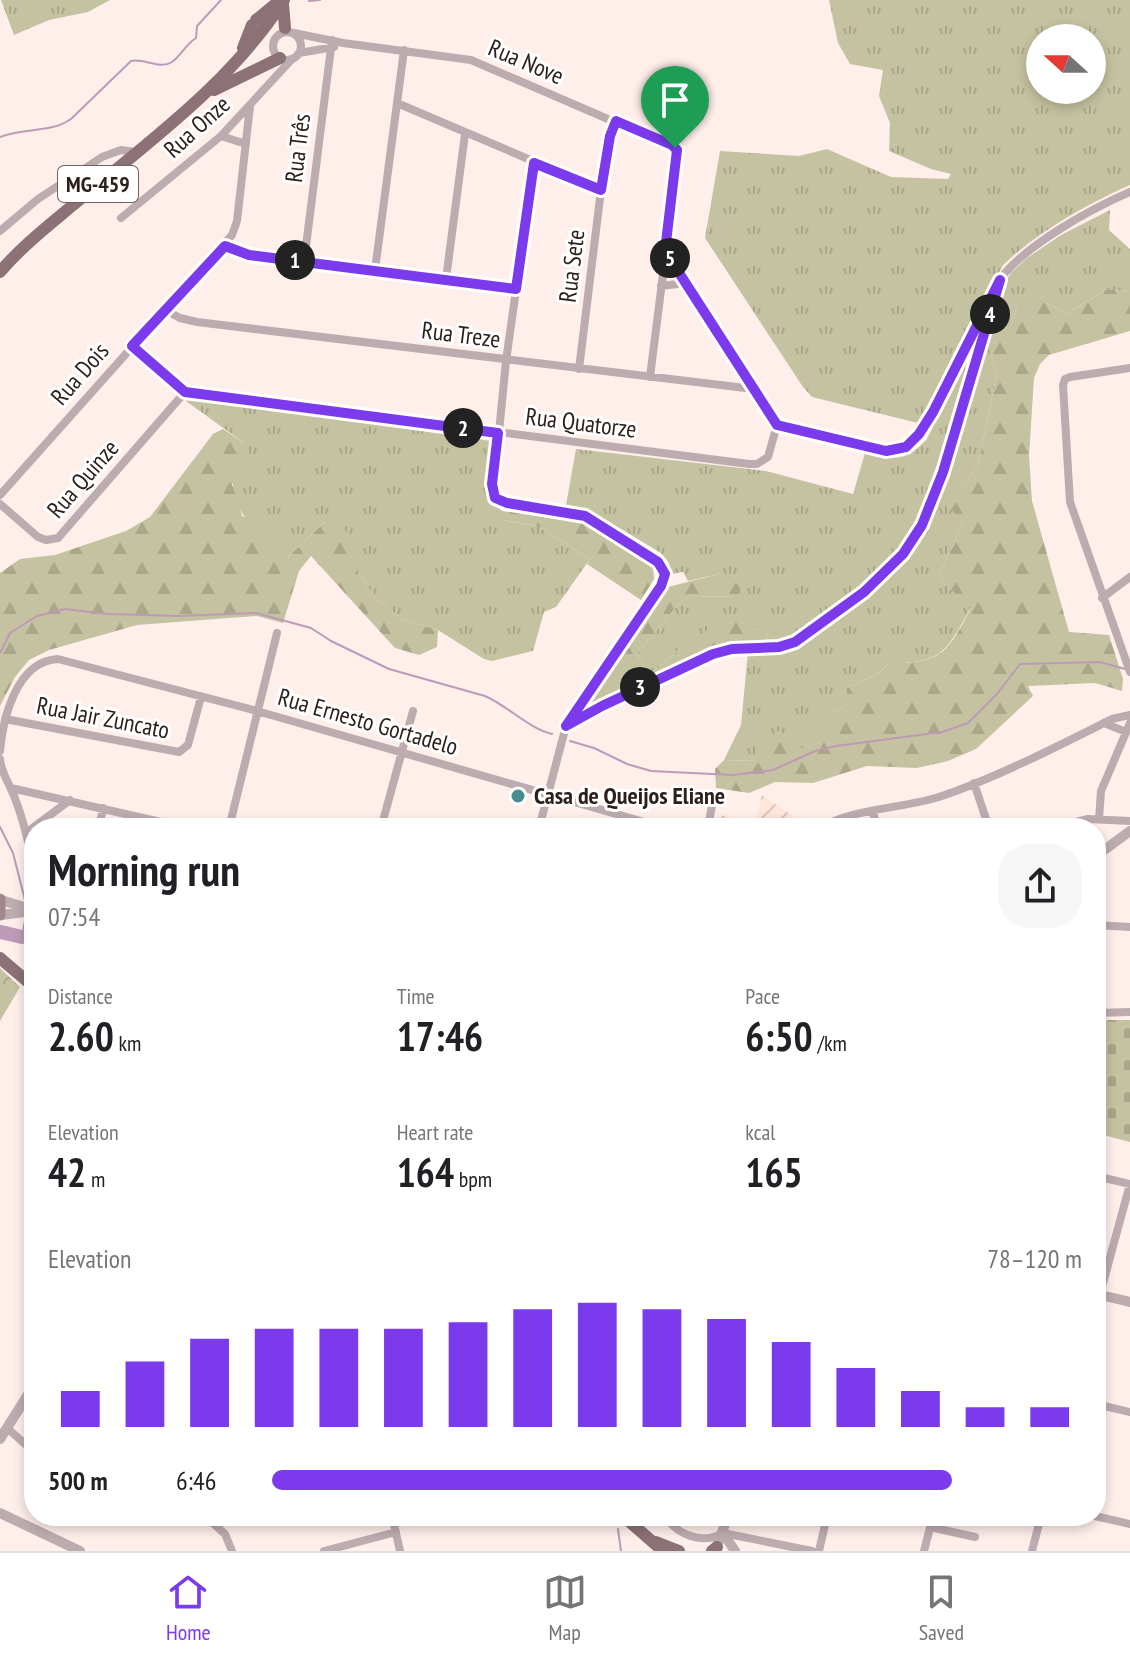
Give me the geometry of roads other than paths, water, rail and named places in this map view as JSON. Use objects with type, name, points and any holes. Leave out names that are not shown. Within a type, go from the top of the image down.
[{"type":"main road","points":[[239,58],[254,23],[282,0]]},
{"type":"main road","points":[[281,29],[282,0]]},
{"type":"main road","name":"MG-459","points":[[0,272],[35,237],[198,99],[239,58],[281,29]]},
{"type":"main road","points":[[198,99],[286,56]]},
{"type":"main road","points":[[0,900],[1,915]]},
{"type":"main road","points":[[0,958],[24,977]]},
{"type":"main road","points":[[634,1526],[663,1551]]},
{"type":"main road","points":[[651,1541],[679,1551]]},
{"type":"street","points":[[263,17],[301,42],[286,56],[260,41],[251,31],[254,23],[263,17]]},
{"type":"street","points":[[281,29],[286,56]]},
{"type":"street","points":[[260,41],[281,29],[332,44]]},
{"type":"street","name":"Rua Nove","points":[[286,56],[343,43],[471,60],[672,145],[678,156],[665,251]]},
{"type":"street","name":"Rua Três","points":[[304,262],[332,44]]},
{"type":"street","points":[[375,270],[404,50]]},
{"type":"street","name":"Rua Onze","points":[[121,218],[221,136],[250,106],[286,56]]},
{"type":"street","points":[[397,103],[601,190]]},
{"type":"street","points":[[250,106],[235,229],[225,246],[249,255],[516,289]]},
{"type":"street","name":"Rua Sete","points":[[579,369],[601,190],[610,136],[616,121]]},
{"type":"street","points":[[446,279],[465,134]]},
{"type":"street","points":[[221,136],[246,144]]},
{"type":"street","points":[[0,231],[48,192],[102,157],[121,150],[135,152]]},
{"type":"street","points":[[534,163],[506,361],[492,484],[495,498],[592,519],[658,562],[665,574],[661,586],[566,726],[542,818]]},
{"type":"street","points":[[665,251],[777,425],[886,451],[906,447],[919,434],[1000,280],[1017,261],[1097,206],[1130,192]]},
{"type":"street","name":"Rua Dois","points":[[0,495],[225,246]]},
{"type":"street","points":[[650,377],[665,251]]},
{"type":"street","points":[[566,726],[713,654],[732,649],[779,647],[795,642],[864,592],[903,554],[922,525],[943,472],[1000,280]]},
{"type":"street","points":[[661,286],[686,283]]},
{"type":"street","name":"Rua Treze","points":[[165,310],[197,322],[754,389]]},
{"type":"street","points":[[132,346],[185,392]]},
{"type":"street","points":[[1129,668],[1070,502],[1063,385],[1065,379],[1070,377],[1130,368]]},
{"type":"street","name":"Rua Quatorze","points":[[185,392],[757,464],[768,457],[777,425]]},
{"type":"street","name":"Rua Quinze","points":[[0,504],[38,537],[46,540],[58,538],[185,392]]},
{"type":"street","points":[[1102,598],[1130,577]]},
{"type":"street","points":[[231,818],[277,633]]},
{"type":"street","name":"Rua Ernesto Gortadelo","points":[[5,719],[23,680],[42,662],[58,659],[257,711],[632,818]]},
{"type":"street","name":"Rua Jair Zuncato","points":[[5,719],[179,752],[188,745],[201,697]]},
{"type":"street","points":[[384,818],[413,711]]},
{"type":"street","points":[[844,818],[935,798],[1104,723],[1130,715]]},
{"type":"street","points":[[0,751],[5,719]]},
{"type":"street","points":[[1099,818],[1101,791],[1128,728],[1104,723]]},
{"type":"street","points":[[0,759],[24,827]]},
{"type":"street","points":[[974,783],[986,818]]},
{"type":"street","points":[[11,788],[145,818]]},
{"type":"street","points":[[710,818],[714,794]]},
{"type":"street","points":[[46,818],[70,800]]},
{"type":"street","points":[[101,818],[103,808]]},
{"type":"street","points":[[873,812],[874,818]]},
{"type":"street","points":[[1106,819],[1130,821]]},
{"type":"street","points":[[1106,849],[1130,831]]},
{"type":"street","points":[[0,900],[24,907]]},
{"type":"street","points":[[1,915],[24,912]]},
{"type":"street","points":[[1106,926],[1130,927]]},
{"type":"street","points":[[1106,1013],[1130,1012]]},
{"type":"street","points":[[1106,1178],[1130,1184],[1106,1267]]},
{"type":"street","points":[[1106,1297],[1130,1302]]},
{"type":"street","points":[[0,1439],[24,1401]]},
{"type":"street","points":[[1106,1406],[1130,1412]]},
{"type":"street","points":[[7,1428],[24,1443]]},
{"type":"street","points":[[0,1513],[24,1524]]},
{"type":"street","points":[[1106,1519],[1130,1524]]},
{"type":"street","points":[[27,1526],[80,1551]]},
{"type":"street","points":[[217,1526],[227,1537],[232,1551]]},
{"type":"street","points":[[394,1526],[400,1551]]},
{"type":"street","points":[[673,1526],[694,1537],[708,1539],[723,1533],[812,1551]]},
{"type":"street","points":[[715,1550],[725,1526]]},
{"type":"street","points":[[819,1551],[825,1526]]},
{"type":"street","points":[[1032,1551],[1038,1526]]},
{"type":"street","points":[[924,1551],[930,1527],[975,1537]]},
{"type":"street","points":[[324,1551],[396,1532]]},
{"type":"street","points":[[723,1533],[735,1551]]},
{"type":"waterway","points":[[0,137],[63,124],[131,61],[162,65],[172,62],[196,38],[197,26],[221,0]]},
{"type":"waterway","points":[[309,1],[320,0]]},
{"type":"waterway","points":[[0,653],[10,633],[37,616],[65,609],[179,616],[256,613],[311,628],[389,669],[485,696],[552,734]]},
{"type":"waterway","points":[[570,741],[651,771],[733,775],[773,770],[815,751],[942,732],[968,723],[997,694],[1020,664],[1100,662],[1125,669]]},
{"type":"waterway","points":[[0,827],[13,853],[24,896]]},
{"type":"waterway","points":[[24,926],[24,937]]},
{"type":"waterway","points":[[1,932],[22,937]]},
{"type":"waterway","points":[[618,1529],[621,1551]]},
{"type":"place","name":"Casa de Queijos Eliane","points":[[518,796]]}]
